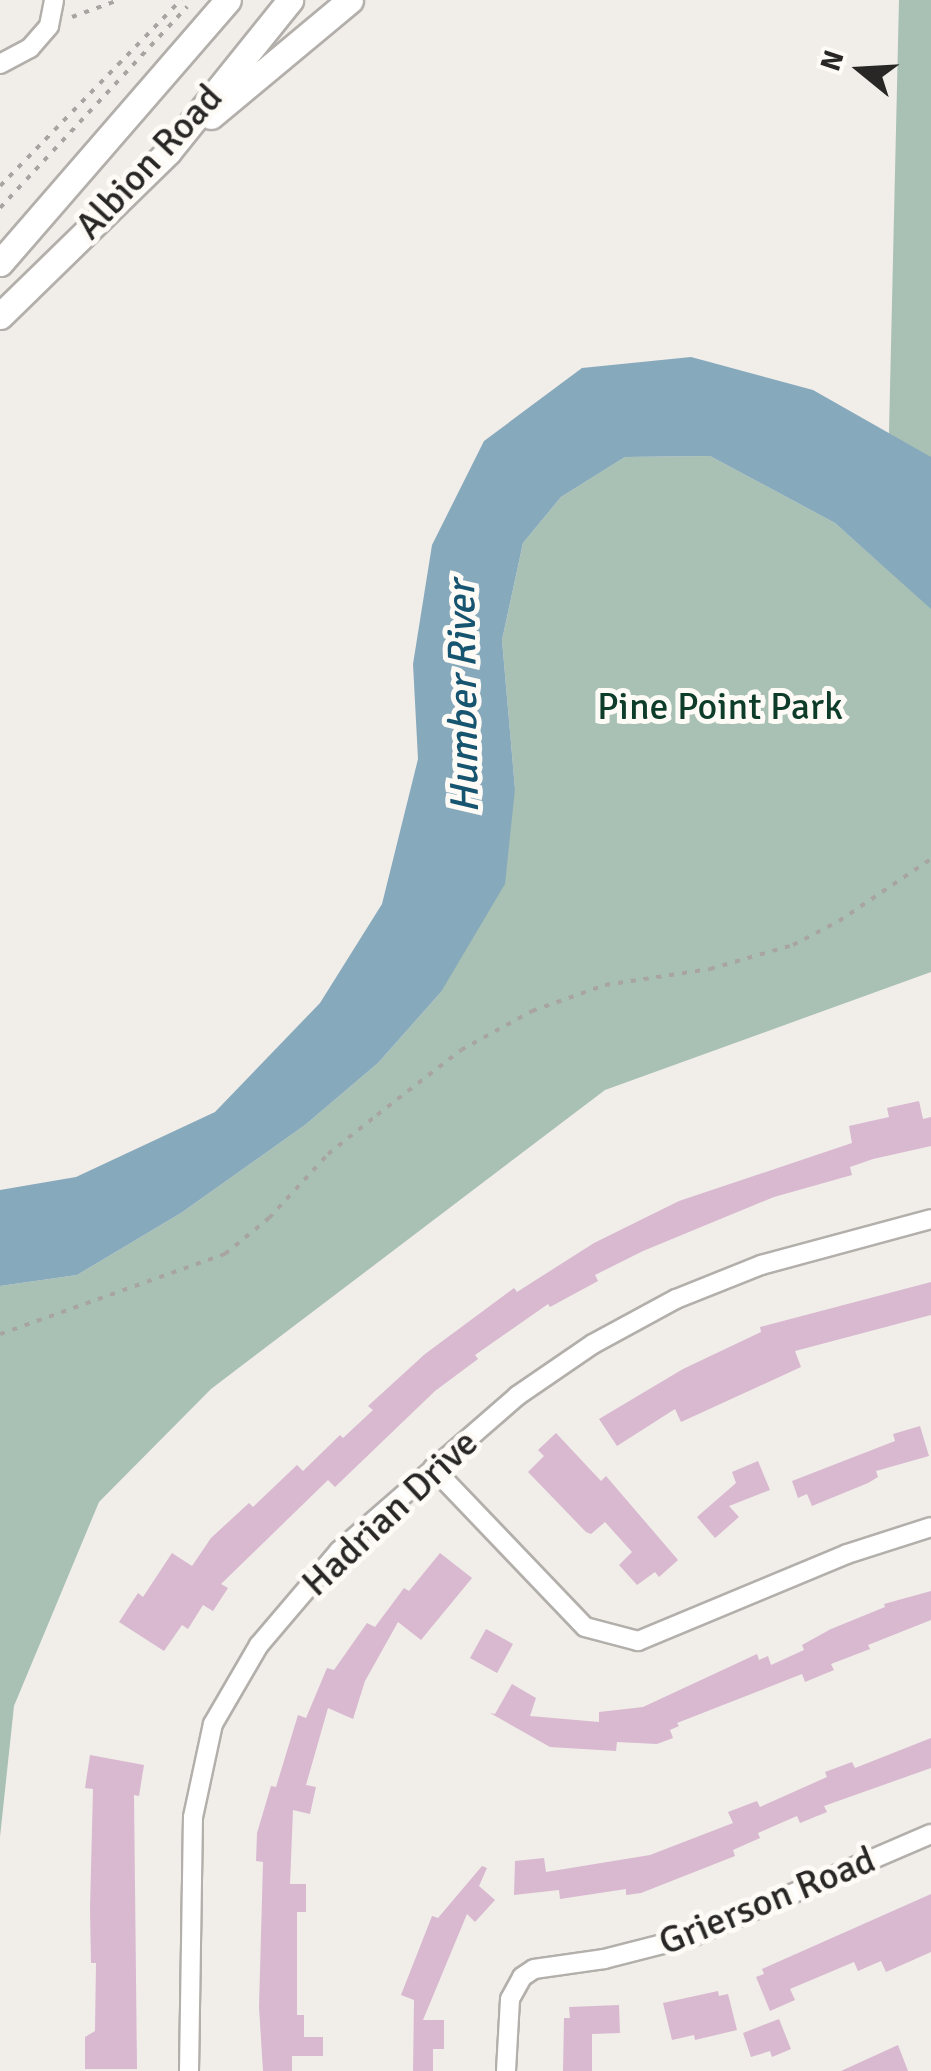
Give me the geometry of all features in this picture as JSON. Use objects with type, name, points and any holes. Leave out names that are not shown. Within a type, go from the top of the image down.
[{"type":"main road","name":"Albion Road","points":[[0,264],[228,0]]},
{"type":"main road","name":"Albion Road","points":[[0,316],[168,152],[290,0]]},
{"type":"main road","points":[[168,152],[350,0]]},
{"type":"street","points":[[0,64],[30,48],[49,26],[54,0]]},
{"type":"street","name":"Hadrian Drive","points":[[189,2071],[193,1817],[213,1724],[258,1646],[328,1565],[517,1396],[593,1344],[676,1299],[761,1265],[931,1219]]},
{"type":"street","points":[[433,1468],[585,1627],[638,1641],[847,1554],[931,1527]]},
{"type":"street","name":"Grierson Road","points":[[506,2071],[510,1999],[522,1977],[534,1969],[604,1959],[694,1936],[931,1834]]},
{"type":"path","points":[[49,26],[119,0]]},
{"type":"path","points":[[0,186],[181,0]]},
{"type":"path","points":[[0,208],[194,0]]},
{"type":"path","points":[[0,1334],[225,1254],[269,1218],[328,1154],[461,1050],[497,1028],[569,994],[710,969],[793,945],[839,921],[931,859]]},
{"type":"green space","name":"Pine Point Park","points":[[899,0],[931,0],[931,972],[605,1090],[211,1389],[99,1502],[14,1706],[0,1837],[0,1286],[77,1275],[181,1213],[305,1125],[378,1063],[441,992],[515,789],[502,640],[523,543],[561,497],[625,457],[710,456],[835,523],[879,562],[889,432]]},
{"type":"water","name":"Humber River","points":[[691,357],[813,390],[931,457],[931,609],[835,523],[710,456],[625,457],[561,497],[523,543],[502,640],[515,789],[505,884],[441,992],[378,1063],[305,1125],[181,1213],[77,1275],[0,1286],[0,1190],[76,1177],[215,1112],[320,1003],[382,904],[418,759],[413,664],[432,545],[484,441],[582,368]]},
{"type":"building","points":[[919,1101],[923,1119],[931,1117],[931,1146],[850,1167],[852,1175],[774,1197],[643,1251],[595,1275],[598,1281],[550,1307],[548,1304],[475,1355],[478,1359],[435,1391],[335,1487],[328,1480],[221,1584],[228,1588],[213,1611],[203,1605],[188,1629],[182,1625],[164,1651],[119,1622],[138,1593],[143,1597],[172,1553],[192,1566],[211,1538],[249,1503],[253,1507],[297,1465],[303,1471],[373,1410],[368,1406],[425,1354],[514,1288],[517,1292],[594,1243],[679,1201],[852,1143],[849,1126],[889,1117],[887,1108]]},
{"type":"building","points":[[931,1282],[931,1315],[795,1351],[801,1367],[681,1422],[675,1409],[617,1446],[599,1419],[683,1369],[761,1332],[760,1327]]},
{"type":"building","points":[[920,1426],[929,1456],[876,1471],[878,1477],[868,1483],[812,1506],[807,1494],[798,1498],[792,1481],[895,1441],[893,1434]]},
{"type":"building","points":[[556,1433],[601,1481],[606,1476],[678,1560],[659,1577],[655,1572],[637,1585],[619,1565],[632,1552],[605,1522],[591,1534],[586,1532],[528,1472],[544,1456],[538,1450]]},
{"type":"building","points":[[758,1461],[770,1490],[729,1506],[739,1517],[715,1538],[697,1517],[736,1483],[732,1472]]},
{"type":"building","points":[[440,1553],[472,1578],[421,1640],[398,1622],[365,1681],[353,1719],[328,1708],[306,1785],[316,1787],[310,1814],[293,1810],[290,1884],[306,1884],[306,1912],[297,1912],[297,2015],[304,2015],[304,2037],[323,2037],[323,2056],[292,2056],[292,2071],[263,2071],[259,2007],[263,1862],[256,1861],[257,1833],[271,1786],[276,1787],[298,1715],[306,1718],[327,1668],[334,1670],[367,1623],[375,1627],[404,1588],[409,1591]]},
{"type":"building","points":[[931,1591],[931,1620],[868,1645],[870,1649],[831,1664],[834,1670],[805,1682],[802,1674],[677,1723],[679,1726],[670,1730],[673,1738],[657,1744],[617,1742],[616,1751],[550,1747],[490,1713],[495,1714],[512,1684],[536,1698],[530,1716],[599,1722],[599,1712],[643,1707],[757,1654],[759,1660],[768,1656],[771,1665],[804,1650],[802,1645],[831,1629],[885,1607],[884,1604]]},
{"type":"building","points":[[486,1629],[513,1644],[497,1673],[470,1658]]},
{"type":"building","points":[[931,1738],[931,1768],[824,1806],[827,1812],[800,1823],[797,1816],[758,1833],[760,1838],[733,1850],[735,1856],[641,1893],[626,1895],[626,1889],[560,1899],[559,1890],[514,1895],[515,1861],[544,1858],[546,1872],[650,1855],[733,1823],[728,1812],[757,1801],[760,1807],[827,1777],[825,1772],[852,1762],[855,1768]]},
{"type":"building","points":[[90,1755],[144,1765],[139,1796],[134,1795],[137,2069],[85,2069],[85,2037],[95,2031],[96,1963],[91,1963],[90,1909],[93,1789],[85,1788]]},
{"type":"building","points":[[482,1866],[487,1868],[479,1886],[495,1900],[475,1922],[467,1914],[423,2020],[444,2020],[444,2049],[433,2049],[433,2071],[413,2071],[414,2000],[401,1995],[432,1916],[438,1918]]},
{"type":"building","points":[[931,1894],[931,1952],[886,1972],[881,1961],[858,1971],[854,1962],[790,1989],[795,2000],[770,2011],[756,1977],[764,1974],[762,1969]]},
{"type":"building","points":[[718,1991],[719,1996],[728,1994],[737,2030],[695,2040],[694,2035],[672,2040],[663,2003]]},
{"type":"building","points":[[619,2005],[620,2033],[592,2034],[592,2071],[563,2071],[564,2018],[570,2018],[569,2007]]},
{"type":"building","points":[[779,2019],[791,2049],[772,2057],[770,2051],[751,2057],[743,2033]]},
{"type":"building","points":[[898,2045],[908,2071],[841,2071]]}]
